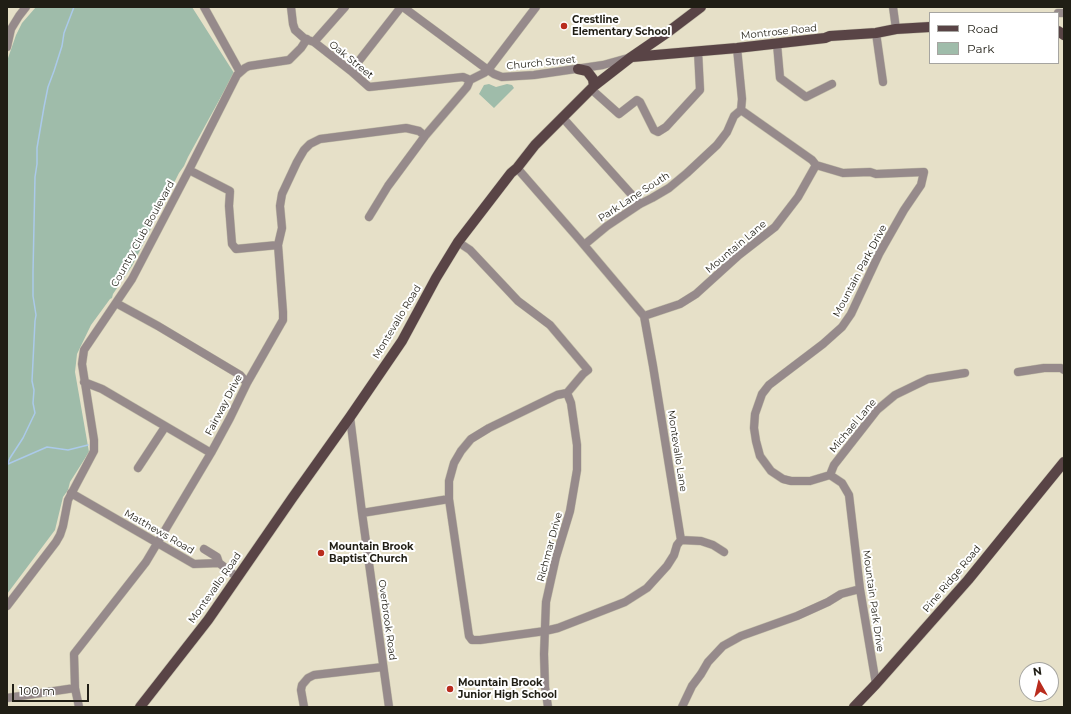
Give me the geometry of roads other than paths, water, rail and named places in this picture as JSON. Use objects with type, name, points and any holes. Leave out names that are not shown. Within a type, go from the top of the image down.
[{"type":"main road","name":"Montevallo Road","points":[[140,707],[208,620],[350,417],[402,341],[436,278],[458,242],[511,173],[517,168],[535,145],[592,87],[701,7]]},
{"type":"main road","name":"Montrose Road","points":[[630,58],[777,44],[825,38],[830,36],[876,33],[896,29],[929,27]]},
{"type":"main road","points":[[662,36],[663,45],[670,54]]},
{"type":"main road","points":[[578,69],[587,71],[593,80],[592,87]]},
{"type":"main road","name":"Pine Ridge Road","points":[[854,707],[968,580],[1064,462]]},
{"type":"street","points":[[7,47],[12,29],[26,7]]},
{"type":"street","points":[[204,7],[240,72],[249,66],[289,60],[345,7]]},
{"type":"street","name":"Oak Street","points":[[291,7],[295,30],[351,71],[369,87],[464,77],[470,80]]},
{"type":"street","points":[[351,71],[402,7]]},
{"type":"street","name":"Church Street","points":[[402,7],[488,70],[502,77],[534,75],[578,69],[603,65],[630,58]]},
{"type":"street","points":[[369,217],[388,186],[425,136],[467,88],[470,80],[488,70],[536,7]]},
{"type":"street","points":[[893,7],[896,29]]},
{"type":"street","points":[[876,33],[883,82]]},
{"type":"street","points":[[777,44],[780,78],[806,97],[832,84]]},
{"type":"street","points":[[737,48],[742,99],[741,110]]},
{"type":"street","points":[[592,87],[618,114],[637,100],[640,102],[654,130],[658,132],[666,127],[700,90],[698,51]]},
{"type":"street","name":"Country Club Boulevard","points":[[7,606],[56,542],[61,531],[68,500],[92,457],[94,440],[82,364],[84,350],[132,279],[190,170],[233,81],[240,72]]},
{"type":"street","name":"Mountain Park Drive","points":[[741,110],[812,160],[816,165],[843,173],[870,172],[876,174],[924,172],[921,185],[904,210],[879,254],[851,314],[842,327],[823,344],[769,385],[762,394],[755,414],[754,428],[760,456],[771,471],[783,479],[791,481],[810,481],[830,475],[842,483],[849,496],[860,589],[876,684]]},
{"type":"street","name":"Park Lane South","points":[[584,245],[607,226],[640,204],[669,188],[688,173],[717,145],[727,132],[734,116],[741,110]]},
{"type":"street","points":[[562,117],[640,204]]},
{"type":"street","name":"Fairway Drive","points":[[75,688],[74,654],[146,562],[230,418],[247,383],[283,320],[284,312],[278,245],[282,228],[280,206],[282,194],[296,162],[310,144],[320,139],[406,128],[418,131],[425,136]]},
{"type":"street","name":"Mountain Lane","points":[[644,316],[680,304],[696,294],[739,255],[775,227],[798,197],[816,165]]},
{"type":"street","name":"Montevallo Lane","points":[[517,168],[644,316],[654,366],[681,540]]},
{"type":"street","points":[[190,170],[230,191],[229,206],[232,244],[236,249],[278,245]]},
{"type":"street","points":[[458,242],[470,250],[518,301],[550,325],[588,370],[567,393],[550,398],[489,428],[471,439],[460,451],[454,463],[449,480],[449,499],[467,630],[472,640],[558,628],[625,602],[647,588],[667,566],[681,540],[701,541],[713,545],[724,552]]},
{"type":"street","points":[[116,303],[240,375],[247,383]]},
{"type":"street","points":[[1018,372],[1044,368],[1061,368],[1064,370]]},
{"type":"street","name":"Michael Lane","points":[[830,475],[834,465],[877,410],[895,395],[928,379],[965,373]]},
{"type":"street","points":[[84,382],[102,389],[210,453]]},
{"type":"street","name":"Richmar Drive","points":[[548,707],[545,687],[544,631],[546,602],[556,557],[570,511],[577,470],[577,445],[571,403],[567,393]]},
{"type":"street","name":"Overbrook Road","points":[[350,417],[389,707]]},
{"type":"street","points":[[138,468],[165,426]]},
{"type":"street","name":"Matthews Road","points":[[72,493],[194,564],[219,563]]},
{"type":"street","points":[[362,513],[449,499]]},
{"type":"street","points":[[204,549],[217,557],[219,563],[237,577]]},
{"type":"street","points":[[682,707],[692,686],[708,662],[724,646],[741,636],[797,616],[828,602],[841,594],[860,589]]},
{"type":"street","points":[[304,707],[302,685],[308,678],[383,667]]},
{"type":"street","points":[[7,698],[75,688],[79,707]]},
{"type":"waterway","points":[[7,465],[23,438],[35,413],[32,381],[36,315],[33,296],[33,272],[37,148],[48,87],[62,46],[64,33],[74,7]]},
{"type":"waterway","points":[[8,464],[47,447],[68,450],[88,445]]},
{"type":"place","name":"Crestline Elementary School","points":[[564,26]]},
{"type":"place","name":"Mountain Brook Baptist Church","points":[[321,553]]},
{"type":"place","name":"Mountain Brook Junior High School","points":[[450,689]]}]
